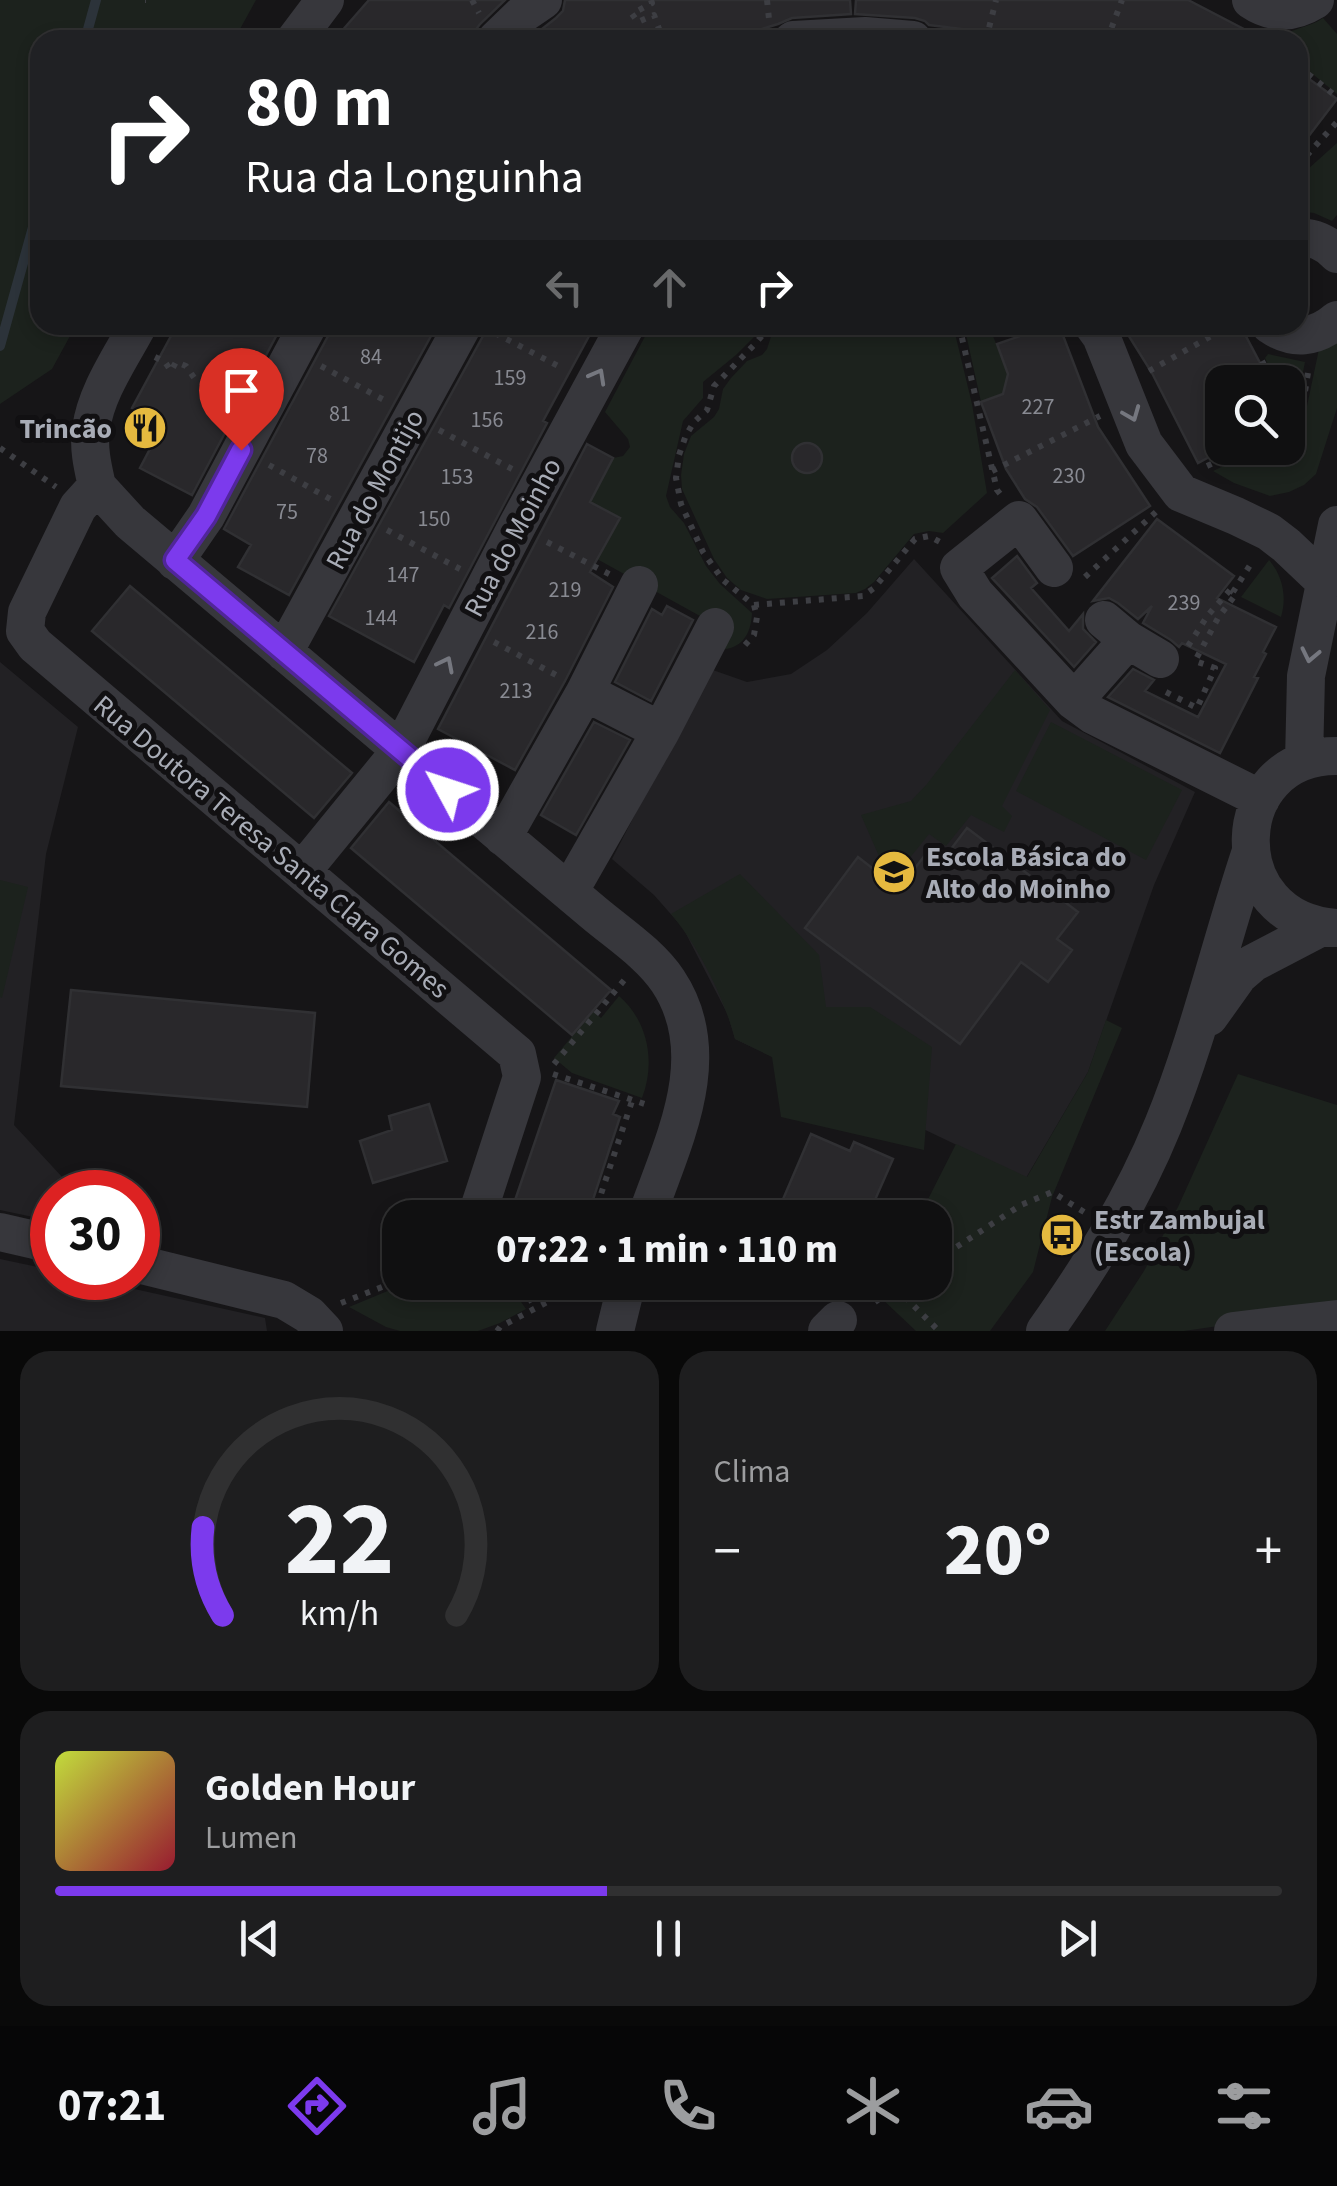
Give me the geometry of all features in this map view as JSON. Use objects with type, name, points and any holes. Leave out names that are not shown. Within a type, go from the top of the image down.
[{"type":"street","points":[[303,30],[325,0]]},
{"type":"street","points":[[506,30],[544,0]]},
{"type":"street","points":[[1252,0],[1269,10],[1285,12],[1316,0]]},
{"type":"street","points":[[1308,239],[1320,241],[1337,254]]},
{"type":"street","points":[[133,335],[97,406],[79,488],[130,522],[644,956],[669,983],[690,1036],[690,1083],[652,1200]]},
{"type":"street","points":[[175,560],[206,516],[303,335]]},
{"type":"street","name":"Rua do Montijo","points":[[284,652],[372,522],[473,335]]},
{"type":"street","name":"Rua do Moinho","points":[[303,870],[401,750],[621,335]]},
{"type":"street","points":[[1101,335],[1144,444],[1182,492],[1268,532],[1325,582]]},
{"type":"street","name":"Rua Doutora Teresa Santa Clara Gomes","points":[[79,488],[78,508],[27,612],[25,632],[50,658],[517,1054],[522,1077],[482,1200]]},
{"type":"street","points":[[1054,568],[1019,520],[959,568],[976,594],[1074,701],[1094,715],[1261,799]]},
{"type":"street","points":[[1330,928],[1296,919],[1274,902],[1258,880],[1250,854],[1250,835],[1261,799],[1272,783],[1287,770],[1321,759],[1306,676],[1337,525]]},
{"type":"street","points":[[503,837],[585,692],[639,585]]},
{"type":"street","points":[[1074,701],[1116,630],[1169,660]]},
{"type":"street","points":[[569,892],[709,638]]},
{"type":"street","points":[[585,692],[661,730]]},
{"type":"street","points":[[1045,1331],[1084,1276],[1128,1201],[1163,1126],[1194,1040],[1250,854]]},
{"type":"street","points":[[1194,1040],[1222,997],[1253,963],[1330,928]]},
{"type":"street","points":[[0,1232],[30,1239]]},
{"type":"street","points":[[160,1269],[284,1300],[316,1323]]},
{"type":"street","points":[[615,1331],[623,1300]]},
{"type":"street","points":[[1233,1331],[1337,1318]]},
{"type":"path","points":[[651,0],[652,3],[632,14],[638,22],[654,16],[659,30]]},
{"type":"path","points":[[988,30],[996,0]]},
{"type":"path","points":[[1111,30],[1122,0]]},
{"type":"path","points":[[1308,74],[1337,97]]},
{"type":"path","points":[[1308,154],[1337,122]]},
{"type":"path","points":[[492,335],[554,364]]},
{"type":"path","points":[[709,638],[721,656],[742,649],[754,635],[757,617],[754,605],[722,580],[703,552],[682,504],[676,478],[680,455],[686,435],[707,410],[714,386],[763,335]]},
{"type":"path","points":[[961,335],[992,471],[998,490],[1019,520]]},
{"type":"path","points":[[1164,362],[1213,335]]},
{"type":"path","points":[[1305,385],[1310,356],[1306,335]]},
{"type":"path","points":[[165,362],[172,371],[176,362],[186,366],[195,379],[260,413]]},
{"type":"path","points":[[321,366],[487,455]]},
{"type":"path","points":[[992,471],[1096,418]]},
{"type":"path","points":[[0,448],[79,488]]},
{"type":"path","points":[[270,466],[451,564]]},
{"type":"path","points":[[1092,571],[1154,513]]},
{"type":"path","points":[[754,605],[863,596],[915,539],[929,536],[940,542]]},
{"type":"path","points":[[548,543],[599,570]]},
{"type":"path","points":[[1201,699],[1215,668],[1195,661],[1260,548]]},
{"type":"path","points":[[1169,660],[1230,590],[1234,592]]},
{"type":"path","points":[[498,644],[547,669]]},
{"type":"path","points":[[557,1061],[644,956]]},
{"type":"path","points":[[547,1073],[631,1100],[599,1200]]},
{"type":"path","points":[[952,1250],[1021,1206],[1052,1192]]},
{"type":"path","points":[[316,1323],[382,1289]]},
{"type":"path","points":[[497,1331],[551,1300]]},
{"type":"path","points":[[911,1300],[939,1331]]},
{"type":"shaded area","points":[[0,0],[256,0],[240,30],[30,30],[30,335],[71,335],[52,369],[0,404]]},
{"type":"shaded area","points":[[1323,18],[1337,34],[1337,94],[1308,70],[1308,30],[1295,30]]},
{"type":"shaded area","points":[[1337,143],[1337,215],[1332,221],[1308,212],[1308,169]]},
{"type":"shaded area","points":[[646,335],[756,335],[703,382],[703,398],[683,421],[666,496],[706,566],[752,613],[746,636],[737,645],[714,649],[718,626],[597,559],[620,518],[590,502],[613,458],[623,456],[630,447],[628,439],[605,412]]},
{"type":"shaded area","points":[[771,335],[955,335],[987,493],[943,533],[914,534],[874,582],[856,593],[767,599],[741,590],[714,559],[682,489],[681,475],[691,436],[714,417],[723,389],[747,361],[767,349]],"holes":[[[804,444],[812,444],[822,455],[819,466],[806,473],[794,466],[792,459]]]},
{"type":"shaded area","points":[[966,335],[995,335],[1014,389],[981,402]]},
{"type":"shaded area","points":[[1337,339],[1337,408],[1316,474],[1304,485],[1270,496],[1213,471],[1226,465],[1305,465],[1305,416],[1319,349]]},
{"type":"shaded area","points":[[1268,354],[1305,362],[1268,365],[1265,358]]},
{"type":"shaded area","name":"Escola Básica do Alto do Moinho","points":[[914,559],[1062,721],[1195,792],[1154,885],[1088,1072],[1026,1178],[735,1039],[728,1015],[683,928],[654,895],[612,859],[710,669],[747,682],[791,674],[827,650],[867,613]]},
{"type":"shaded area","points":[[1269,560],[1282,587],[1281,617],[1241,597]]},
{"type":"shaded area","points":[[0,662],[78,727],[46,854],[14,1125],[56,1170],[30,1170],[30,1216],[0,1210]]},
{"type":"shaded area","points":[[1015,670],[1050,710],[1002,806],[1012,816],[1004,832],[971,815],[946,846],[929,834],[900,870],[882,863],[861,815],[911,801]]},
{"type":"shaded area","points":[[1051,722],[1182,790],[1146,860],[1016,791]]},
{"type":"shaded area","points":[[740,874],[819,955],[826,1007],[870,1007],[932,1047],[924,1150],[781,1117],[772,1057],[735,1039],[709,974],[671,914]]},
{"type":"shaded area","points":[[0,880],[28,887],[2,998],[0,997]]},
{"type":"shaded area","points":[[619,996],[637,1017],[647,1043],[648,1070],[642,1098],[572,1073],[554,1058],[593,1011],[601,1018]]},
{"type":"shaded area","points":[[1106,1020],[1122,1028],[1052,1197],[1033,1272],[990,1331],[916,1331],[883,1300],[952,1300],[952,1200],[928,1200],[956,1144],[1027,1177],[1088,1072]]},
{"type":"shaded area","points":[[1238,1074],[1337,1105],[1337,1309],[1184,1331],[1105,1331],[1144,1271],[1178,1207]]},
{"type":"shaded area","points":[[0,1259],[30,1265],[30,1300],[160,1300],[160,1295],[265,1318],[267,1331],[0,1331]]},
{"type":"shaded area","points":[[382,1293],[382,1300],[520,1300],[526,1309],[478,1331],[400,1331],[349,1307]]},
{"type":"building","points":[[369,0],[505,0],[476,30],[343,30]]},
{"type":"building","points":[[565,0],[850,0],[851,14],[792,18],[758,30],[541,30],[563,11]]},
{"type":"building","points":[[856,0],[1188,0],[1246,30],[970,30],[929,25],[915,18],[855,14]]},
{"type":"building","points":[[1308,78],[1337,99],[1308,137]]},
{"type":"building","points":[[172,335],[277,335],[192,495],[140,468],[152,445],[128,432],[139,412],[132,408]]},
{"type":"building","points":[[432,335],[289,595],[238,567],[251,545],[224,529],[328,336]]},
{"type":"building","points":[[590,335],[449,608],[444,605],[414,662],[329,616],[483,336]]},
{"type":"building","points":[[1023,335],[1063,335],[1098,427],[1150,506],[1073,556],[1037,507],[1025,499],[1006,469],[981,402],[1003,394],[1008,374],[997,344]]},
{"type":"building","points":[[1128,335],[1245,335],[1261,365],[1205,365],[1205,459],[1198,463]]},
{"type":"building","points":[[807,443],[821,452],[822,458],[813,472],[807,473],[793,464],[792,458],[801,444]]},
{"type":"building","points":[[587,444],[613,458],[590,502],[620,518],[590,572],[613,587],[515,770],[438,729]]},
{"type":"building","points":[[1157,519],[1234,576],[1217,598],[1276,627],[1254,677],[1258,678],[1220,753],[1108,697],[1133,669],[1154,680],[1145,691],[1198,717],[1226,664],[1182,643],[1179,647],[1143,623],[1152,606],[1138,619],[1109,598],[1093,601]]},
{"type":"building","points":[[1017,556],[1037,583],[1031,588],[1069,631],[1083,614],[1083,629],[1096,642],[1074,667],[992,578]]},
{"type":"building","points":[[130,586],[352,773],[314,818],[92,631]]},
{"type":"building","points":[[667,606],[693,620],[651,701],[615,682],[652,609],[662,615]]},
{"type":"building","points":[[594,722],[630,740],[576,835],[541,815]]},
{"type":"building","points":[[389,802],[611,990],[572,1035],[351,848]]},
{"type":"building","points":[[967,828],[1078,912],[1057,939],[1072,950],[1048,982],[1021,962],[960,1044],[805,928],[858,857],[899,889],[932,846],[945,857]]},
{"type":"building","points":[[71,990],[315,1013],[307,1107],[61,1086]]},
{"type":"building","points":[[556,1080],[619,1101],[613,1114],[620,1117],[593,1200],[515,1200]]},
{"type":"building","points":[[429,1104],[447,1161],[373,1183],[360,1141],[392,1130],[389,1116]]},
{"type":"building","points":[[811,1134],[850,1151],[854,1142],[893,1159],[875,1200],[783,1200]]},
{"type":"waterway","points":[[88,30],[96,0]]},
{"type":"waterway","points":[[0,346],[30,238]]},
{"type":"place","name":"Trincão","points":[[145,428]]},
{"type":"place","name":"Escola Básica do Alto do Moinho","points":[[894,872]]},
{"type":"place","name":"Estr Zambujal (Escola)","points":[[1062,1235]]},
{"type":"route","points":[[241,450],[206,516],[175,560],[448,790]]}]
